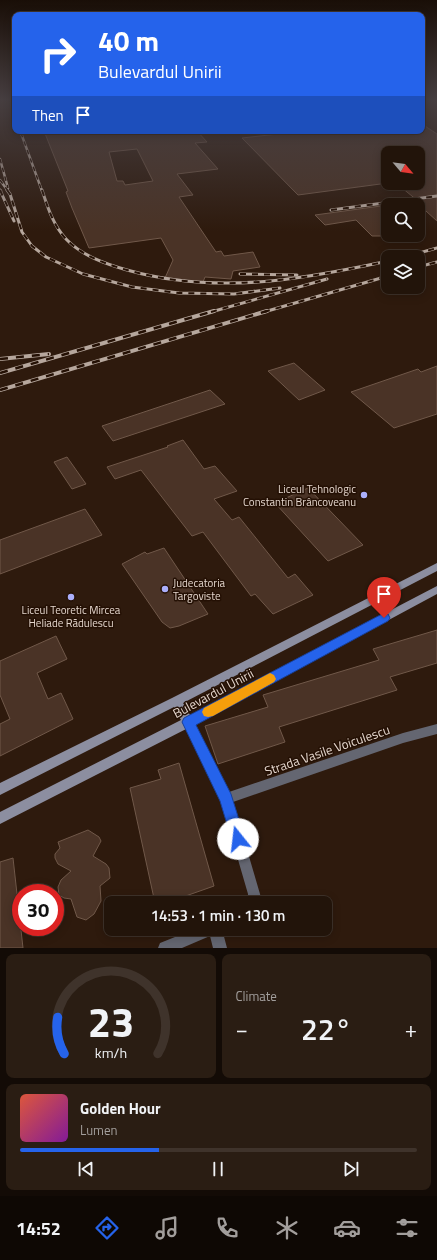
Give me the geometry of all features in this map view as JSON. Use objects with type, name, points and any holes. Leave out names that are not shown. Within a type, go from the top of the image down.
[{"type":"main road","name":"Bulevardul Unirii","points":[[0,788],[176,701],[437,567]]},
{"type":"main road","name":"Bulevardul Unirii","points":[[0,818],[188,722],[437,590]]},
{"type":"main road","points":[[176,701],[188,722]]},
{"type":"street","points":[[188,722],[226,799],[254,896]]},
{"type":"street","name":"Strada Vasile Voiculescu","points":[[226,799],[403,738],[437,729]]},
{"type":"street","points":[[165,948],[196,936]]},
{"type":"street","points":[[216,936],[220,948]]},
{"type":"building","points":[[49,143],[195,143],[218,169],[177,174],[193,195],[179,197],[216,252],[221,251],[224,256],[253,252],[260,267],[233,271],[231,279],[205,277],[203,282],[165,278],[173,260],[161,238],[89,248],[66,192],[68,191]],"holes":[[[137,149],[153,181],[125,185],[123,181],[117,181],[109,152]]]},
{"type":"building","points":[[247,143],[437,143],[437,221],[425,210],[425,198],[414,198],[405,190],[425,190],[425,146],[381,146],[381,184],[298,195]]},
{"type":"building","points":[[381,206],[381,236],[372,236],[356,220],[325,225],[315,215]]},
{"type":"building","points":[[294,363],[325,390],[299,400],[268,371]]},
{"type":"building","points":[[437,366],[437,414],[394,428],[351,392],[418,369],[421,372]]},
{"type":"building","points":[[210,390],[225,404],[113,441],[102,426]]},
{"type":"building","points":[[183,440],[204,469],[215,466],[237,491],[214,499],[232,520],[239,517],[288,578],[295,574],[313,595],[273,614],[255,594],[251,596],[203,532],[192,536],[141,470],[115,479],[107,467],[168,447],[167,446]]},
{"type":"building","points":[[67,457],[86,484],[72,489],[54,462]]},
{"type":"building","points":[[308,488],[363,545],[328,561],[275,503]]},
{"type":"building","points":[[85,509],[102,535],[0,574],[0,540]]},
{"type":"building","name":"Judecatoria Targoviste","points":[[164,548],[208,614],[179,626],[170,628],[162,622],[122,564],[145,552],[147,554]]},
{"type":"building","points":[[437,630],[437,663],[390,677],[397,690],[279,727],[285,742],[218,764],[205,726],[268,707],[263,695],[379,660],[373,649]]},
{"type":"building","points":[[56,636],[67,659],[37,673],[48,699],[61,693],[73,719],[0,756],[0,724],[10,719],[0,695],[0,661]]},
{"type":"building","points":[[179,763],[214,886],[186,896],[153,896],[130,788],[161,779],[158,770]]},
{"type":"building","points":[[88,830],[99,837],[101,841],[93,856],[106,864],[109,868],[110,878],[100,886],[101,901],[94,914],[86,920],[77,917],[71,899],[64,898],[64,884],[59,884],[61,880],[71,871],[58,864],[55,858],[55,854],[60,848],[58,842]]},
{"type":"building","points":[[13,858],[16,884],[12,884],[12,936],[22,936],[23,948],[0,948],[0,862]]},
{"type":"railway","points":[[25,143],[42,191]]},
{"type":"railway","points":[[0,159],[8,188]]},
{"type":"railway","points":[[0,180],[8,191]]},
{"type":"railway","points":[[1,191],[0,190],[14,221]]},
{"type":"railway","points":[[7,190],[10,194],[22,232],[32,246],[46,257],[83,274],[132,287],[179,293],[234,294],[280,288]]},
{"type":"railway","points":[[42,190],[51,216],[61,234],[72,245],[95,259],[127,270],[160,278],[193,282],[258,282],[323,274],[381,262]]},
{"type":"railway","points":[[331,210],[437,196]]},
{"type":"railway","points":[[425,251],[437,248]]},
{"type":"railway","points":[[425,265],[437,262]]},
{"type":"railway","points":[[240,274],[297,275]]},
{"type":"railway","points":[[264,312],[381,278]]},
{"type":"railway","points":[[211,312],[327,279]]},
{"type":"railway","points":[[0,373],[214,311]]},
{"type":"railway","points":[[0,390],[267,311]]},
{"type":"railway","points":[[0,359],[49,354]]},
{"type":"slow traffic","points":[[208,712],[270,679]]},
{"type":"place","name":"Liceul Tehnologic Constantin Brâncoveanu","points":[[364,495]]},
{"type":"place","name":"Judecatoria Targoviste","points":[[165,589]]},
{"type":"place","name":"Liceul Teoretic Mircea Heliade Rădulescu","points":[[71,597]]},
{"type":"route","points":[[238,839],[226,799],[188,722],[384,618]]}]
